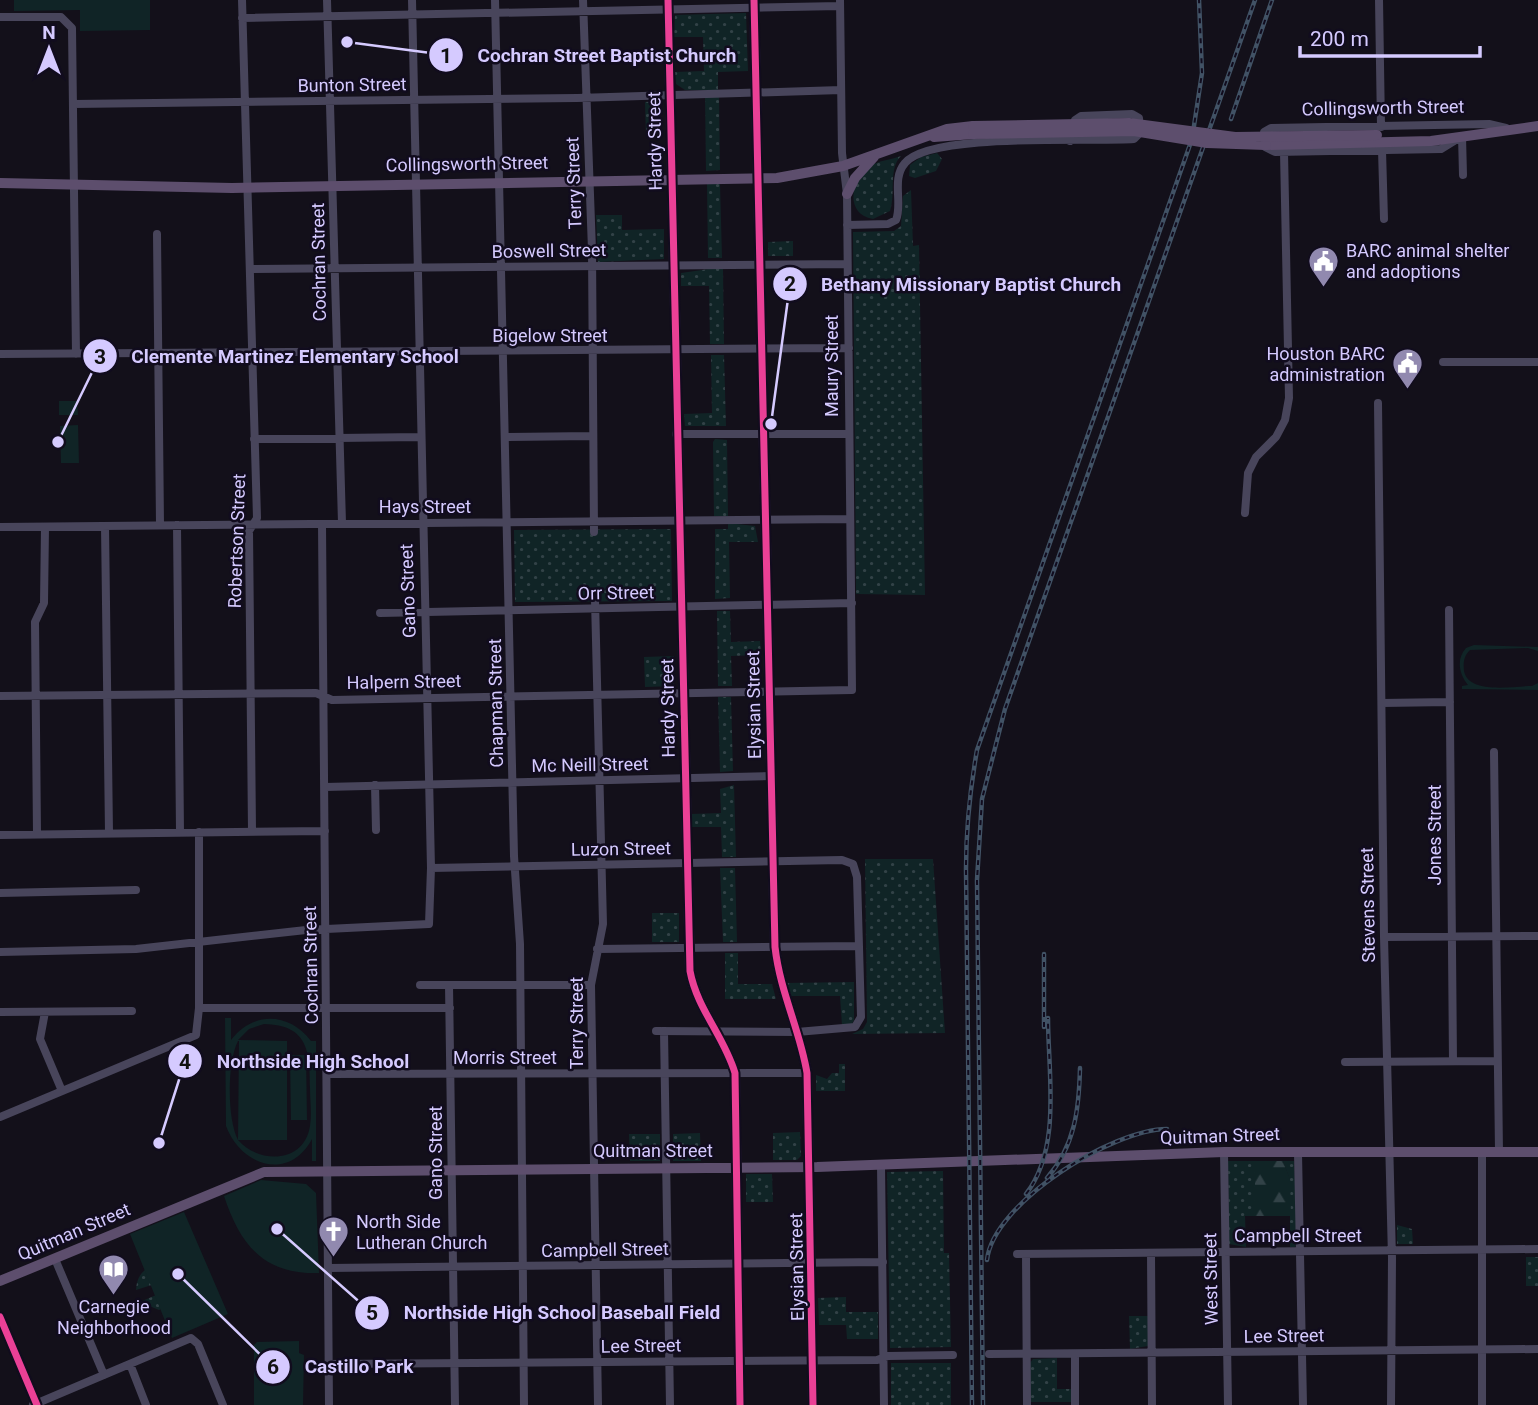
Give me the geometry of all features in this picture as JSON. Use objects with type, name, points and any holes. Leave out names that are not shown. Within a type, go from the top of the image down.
[{"type":"main road","name":"Hardy Street","points":[[668,4],[689,948],[693,988],[718,1032],[735,1073],[740,1405]]},
{"type":"main road","name":"Elysian Street","points":[[755,4],[775,947],[780,984],[797,1032],[807,1073],[811,1168],[813,1405]]},
{"type":"main road","name":"Collingsworth Street","points":[[0,183],[247,187],[759,178],[800,176],[843,166],[947,129],[1129,123],[1236,137],[1379,139],[1462,136],[1538,126]]},
{"type":"main road","points":[[847,194],[856,176],[875,156]]},
{"type":"main road","name":"Quitman Street","points":[[0,1281],[264,1172],[811,1168],[1224,1152],[1538,1152]]},
{"type":"street","name":"Robertson Street","points":[[242,0],[257,518],[249,531],[252,831]]},
{"type":"street","name":"Cochran Street","points":[[327,0],[342,523]]},
{"type":"street","name":"Gano Street","points":[[327,929],[424,926],[431,918],[412,0]]},
{"type":"street","name":"Chapman Street","points":[[495,0],[504,422],[507,437],[514,866],[520,985],[524,1405]]},
{"type":"street","name":"Terry Street","points":[[583,0],[592,266],[594,532]]},
{"type":"street","points":[[621,0],[621,10]]},
{"type":"street","points":[[1379,0],[1379,139],[1384,219]]},
{"type":"street","points":[[242,18],[621,10],[668,4],[840,3]]},
{"type":"street","name":"Maury Street","points":[[840,3],[843,166],[848,225],[852,690]]},
{"type":"street","points":[[0,17],[61,17],[66,18],[72,28],[76,354]]},
{"type":"street","name":"Bunton Street","points":[[73,104],[496,99],[841,90]]},
{"type":"street","points":[[848,225],[888,224],[896,220],[900,172],[904,163],[913,156],[965,143],[1070,141],[1134,139],[1140,133],[1139,118],[1132,114],[1081,116],[1075,120],[1070,141]]},
{"type":"street","name":"Collingsworth Street","points":[[1379,139],[1265,130],[1266,150],[1284,152],[1489,124],[1508,129]]},
{"type":"street","points":[[1462,136],[1463,175]]},
{"type":"street","points":[[1245,513],[1248,473],[1256,457],[1276,438],[1285,420],[1289,398],[1284,152]]},
{"type":"street","points":[[157,234],[160,525]]},
{"type":"street","name":"Boswell Street","points":[[251,269],[847,264]]},
{"type":"street","name":"Bigelow Street","points":[[0,354],[591,352],[849,348]]},
{"type":"street","points":[[1444,362],[1538,362]]},
{"type":"street","name":"Stevens Street","points":[[1378,404],[1391,1405]]},
{"type":"street","points":[[676,435],[849,434]]},
{"type":"street","points":[[507,437],[592,436]]},
{"type":"street","points":[[254,439],[421,437]]},
{"type":"street","name":"Hays Street","points":[[0,527],[849,519]]},
{"type":"street","name":"Cochran Street","points":[[322,524],[329,1405]]},
{"type":"street","points":[[177,525],[180,832]]},
{"type":"street","points":[[105,526],[109,832]]},
{"type":"street","points":[[37,834],[35,622],[44,603],[44,527]]},
{"type":"street","name":"Orr Street","points":[[380,613],[509,610],[595,604],[681,607],[852,603]]},
{"type":"street","name":"Terry Street","points":[[595,604],[603,924],[591,985],[598,1405]]},
{"type":"street","name":"Jones Street","points":[[1449,610],[1453,1061]]},
{"type":"street","name":"Halpern Street","points":[[0,696],[316,693],[332,700],[852,690]]},
{"type":"street","points":[[1382,703],[1450,702]]},
{"type":"street","points":[[1494,752],[1499,1152]]},
{"type":"street","name":"Mc Neill Street","points":[[325,786],[771,776]]},
{"type":"street","points":[[375,785],[376,830]]},
{"type":"street","points":[[0,835],[325,831]]},
{"type":"street","points":[[0,1117],[196,1035],[199,1008],[199,832]]},
{"type":"street","name":"Luzon Street","points":[[431,868],[842,860],[853,863],[859,946]]},
{"type":"street","points":[[0,893],[136,890]]},
{"type":"street","points":[[0,952],[136,949],[327,929]]},
{"type":"street","points":[[1384,937],[1538,936]]},
{"type":"street","points":[[597,949],[859,946],[858,1024],[850,1029],[797,1032],[660,1031],[666,1072],[670,1405]]},
{"type":"street","points":[[420,985],[591,985]]},
{"type":"street","name":"Gano Street","points":[[449,985],[454,1405]]},
{"type":"street","points":[[199,1008],[450,1008]]},
{"type":"street","points":[[0,1012],[132,1011]]},
{"type":"street","points":[[44,1012],[40,1039],[62,1091]]},
{"type":"street","points":[[1345,1062],[1497,1060]]},
{"type":"street","name":"Morris Street","points":[[328,1074],[807,1073]]},
{"type":"street","name":"West Street","points":[[1224,1152],[1228,1405]]},
{"type":"street","points":[[1297,1153],[1302,1252],[1303,1405]]},
{"type":"street","points":[[1482,1153],[1482,1405]]},
{"type":"street","points":[[881,1165],[884,1405]]},
{"type":"street","name":"Campbell Street","points":[[1026,1354],[1022,1254],[1538,1249]]},
{"type":"street","points":[[1151,1253],[1152,1405]]},
{"type":"street","points":[[55,1259],[104,1375]]},
{"type":"street","name":"Campbell Street","points":[[328,1268],[883,1262]]},
{"type":"street","points":[[0,1317],[35,1405],[191,1338],[198,1344],[223,1405]]},
{"type":"street","name":"Lee Street","points":[[989,1354],[1538,1349]]},
{"type":"street","points":[[1026,1354],[1027,1405]]},
{"type":"street","points":[[1074,1354],[1075,1405]]},
{"type":"street","name":"Lee Street","points":[[329,1364],[877,1360],[884,1357],[953,1355]]},
{"type":"street","points":[[130,1364],[146,1405]]},
{"type":"green space","points":[[14,0],[150,0],[150,30],[80,31],[80,10],[14,11]]},
{"type":"green space","points":[[746,13],[748,71],[718,72],[718,90],[685,90],[676,84],[675,72],[704,71],[703,37],[674,37],[675,15]]},
{"type":"green space","points":[[719,94],[720,170],[706,171],[705,95]]},
{"type":"green space","points":[[660,101],[660,137],[646,137],[645,102]]},
{"type":"green space","points":[[937,153],[942,159],[936,171],[915,178],[909,176],[910,165],[921,157]]},
{"type":"green space","points":[[901,156],[893,174],[890,211],[873,219],[864,216],[854,204],[853,196],[858,180],[880,161]]},
{"type":"green space","points":[[707,183],[720,184],[722,258],[708,258]]},
{"type":"green space","points":[[911,190],[913,246],[919,245],[925,595],[856,594],[853,232],[894,231],[901,226],[903,196]]},
{"type":"green space","points":[[596,215],[622,215],[622,230],[664,229],[664,259],[598,262]]},
{"type":"green space","points":[[793,241],[793,256],[768,256],[768,242]]},
{"type":"green space","points":[[723,269],[724,344],[710,344],[709,286],[681,286],[681,273]]},
{"type":"green space","points":[[711,355],[724,355],[726,426],[685,426],[684,414],[712,413]]},
{"type":"green space","points":[[59,401],[77,401],[78,415],[59,415]]},
{"type":"green space","points":[[78,425],[79,463],[61,463],[60,426]]},
{"type":"green space","points":[[715,439],[727,440],[728,516],[714,516]]},
{"type":"green space","points":[[728,523],[755,526],[758,542],[729,542],[730,598],[715,599],[715,529],[728,529]]},
{"type":"green space","points":[[671,529],[672,601],[515,602],[514,530]]},
{"type":"green space","points":[[717,611],[730,611],[731,642],[760,641],[761,655],[731,656],[732,686],[718,686]]},
{"type":"green space","points":[[1474,645],[1538,647],[1538,651],[1528,648],[1470,650],[1465,657],[1464,671],[1468,679],[1483,686],[1504,688],[1538,683],[1538,690],[1462,689],[1462,686],[1468,685],[1462,676],[1461,657],[1466,648]]},
{"type":"green space","points":[[674,656],[674,686],[645,687],[644,657]]},
{"type":"green space","points":[[718,697],[731,697],[733,771],[720,772]]},
{"type":"green space","points":[[734,785],[736,857],[722,857],[721,827],[692,827],[691,814],[721,813],[720,789]]},
{"type":"green space","points":[[865,859],[933,859],[945,1033],[852,1034],[863,1029],[867,1022]]},
{"type":"green space","points":[[720,868],[735,868],[737,942],[723,942]]},
{"type":"green space","points":[[652,913],[679,913],[679,942],[652,942]]},
{"type":"green space","points":[[725,953],[738,953],[738,984],[772,984],[776,999],[725,999]]},
{"type":"green space","points":[[854,982],[854,1020],[852,1024],[842,1025],[840,996],[788,996],[784,983]]},
{"type":"green space","points":[[225,1018],[231,1018],[231,1040],[250,1024],[271,1019],[282,1020],[302,1031],[311,1041],[316,1041],[316,1161],[312,1161],[312,1139],[291,1161],[266,1164],[243,1151],[226,1126]],"holes":[[[264,1024],[290,1029],[304,1042],[309,1063],[310,1126],[299,1148],[280,1156],[257,1153],[238,1140],[287,1140],[287,1041],[238,1040],[249,1029]],[[239,1041],[238,1140],[230,1105],[230,1076],[234,1050]]]},
{"type":"green space","points":[[290,1055],[306,1055],[307,1120],[291,1120]]},
{"type":"green space","points":[[839,1064],[845,1064],[845,1091],[816,1091],[816,1075],[827,1079],[832,1073],[839,1073]]},
{"type":"green space","points":[[800,1132],[801,1156],[797,1160],[773,1160],[773,1133]]},
{"type":"green space","points":[[700,1133],[701,1161],[673,1161],[673,1134]]},
{"type":"green space","points":[[629,1134],[660,1134],[660,1161],[630,1161]]},
{"type":"green space","points":[[1228,1161],[1255,1161],[1255,1216],[1245,1216],[1246,1247],[1229,1244]]},
{"type":"green space","points":[[1255,1161],[1283,1161],[1290,1179],[1291,1216],[1255,1216]]},
{"type":"green space","points":[[1283,1161],[1294,1161],[1298,1240],[1295,1247],[1290,1247],[1290,1180]]},
{"type":"green space","points":[[943,1171],[944,1253],[949,1253],[951,1347],[890,1348],[887,1172]]},
{"type":"green space","points":[[746,1174],[772,1174],[773,1202],[746,1202]]},
{"type":"green space","points":[[261,1180],[306,1184],[316,1193],[319,1273],[283,1269],[256,1253],[246,1242],[224,1196]]},
{"type":"green space","points":[[184,1212],[228,1314],[172,1338],[130,1234]]},
{"type":"green space","points":[[1397,1225],[1412,1229],[1413,1244],[1397,1244]]},
{"type":"green space","points":[[1526,1257],[1538,1257],[1538,1286],[1526,1286]]},
{"type":"green space","points":[[161,1265],[172,1270],[178,1278],[180,1288],[177,1300],[159,1310],[140,1302],[163,1292],[161,1282],[136,1290],[138,1279],[143,1272],[150,1267]]},
{"type":"green space","points":[[846,1297],[846,1312],[878,1312],[878,1339],[847,1339],[846,1325],[819,1325],[818,1298]]},
{"type":"green space","points":[[1129,1316],[1148,1316],[1148,1346],[1130,1349]]},
{"type":"green space","points":[[299,1341],[299,1353],[304,1355],[303,1405],[254,1405],[254,1345],[257,1342]]},
{"type":"green space","points":[[1057,1358],[1057,1389],[1073,1389],[1073,1402],[1029,1402],[1030,1363],[1033,1359]]},
{"type":"green space","points":[[891,1363],[951,1363],[951,1405],[891,1405]]},
{"type":"railway","points":[[972,1405],[966,869],[970,794],[977,750],[1192,139],[1202,73],[1199,0]]},
{"type":"railway","points":[[983,1405],[977,880],[982,799],[1005,709],[1255,0]]},
{"type":"railway","points":[[1231,119],[1272,0]]},
{"type":"railway","points":[[1044,954],[1044,1027]]},
{"type":"railway","points":[[1026,1194],[1045,1155],[1049,1133],[1051,1086],[1048,1018]]},
{"type":"railway","points":[[1047,1178],[1064,1153],[1074,1126],[1080,1068]]},
{"type":"railway","points":[[987,1260],[994,1238],[1010,1215],[1059,1173],[1117,1141],[1144,1132],[1167,1129]]},
{"type":"cycle path","points":[[668,0],[690,971],[698,998],[735,1073],[740,1405]]},
{"type":"cycle path","points":[[754,0],[775,947],[781,980],[807,1073],[813,1405]]},
{"type":"cycle path","points":[[0,1317],[37,1405]]},
{"type":"place","name":"Cochran Street Baptist Church","points":[[347,42]]},
{"type":"place","name":"BARC animal shelter and adoptions","points":[[1323,288]]},
{"type":"place","name":"Houston BARC administration","points":[[1408,391]]},
{"type":"place","name":"Bethany Missionary Baptist Church","points":[[771,424]]},
{"type":"place","name":"Clemente Martinez Elementary School","points":[[58,442]]},
{"type":"place","name":"Northside High School","points":[[159,1143]]},
{"type":"place","name":"Northside High School Baseball Field","points":[[277,1229]]},
{"type":"place","name":"North Side Lutheran Church","points":[[333,1259]]},
{"type":"place","name":"Castillo Park","points":[[178,1274]]},
{"type":"place","name":"Carnegie Neighborhood","points":[[114,1296]]}]
